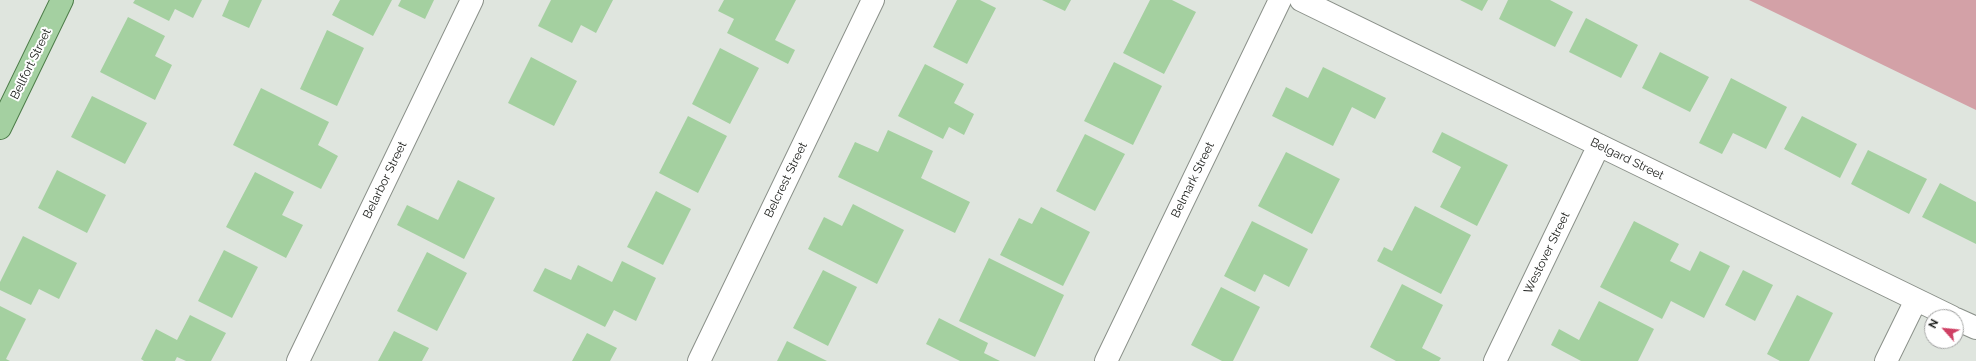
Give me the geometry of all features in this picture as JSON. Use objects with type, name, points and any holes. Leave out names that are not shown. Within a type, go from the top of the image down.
[{"type":"main road","name":"Bellfort Street","points":[[0,128],[62,0]]},
{"type":"street","name":"Belarbor Street","points":[[298,361],[472,0]]},
{"type":"street","name":"Belcrest Street","points":[[699,361],[873,0]]},
{"type":"street","name":"Belmark Street","points":[[1106,361],[1280,0]]},
{"type":"street","name":"Belgard Street","points":[[1301,0],[1935,309]]},
{"type":"street","name":"Westover Street","points":[[1495,361],[1599,145]]},
{"type":"street","points":[[1886,361],[1916,300]]},
{"type":"street","points":[[1964,323],[1976,328]]},
{"type":"shaded area","points":[[1749,0],[1976,0],[1976,110]]},
{"type":"building","points":[[135,0],[202,0],[193,18],[175,9],[169,21],[133,3]]},
{"type":"building","points":[[229,0],[262,0],[249,28],[222,16]]},
{"type":"building","points":[[340,0],[392,0],[373,36],[332,15]]},
{"type":"building","points":[[401,0],[434,0],[425,19],[398,6]]},
{"type":"building","points":[[551,0],[613,0],[596,33],[581,25],[572,43],[538,26]]},
{"type":"building","points":[[724,0],[796,0],[775,40],[795,50],[788,64],[727,33],[734,19],[718,11]]},
{"type":"building","points":[[957,0],[980,0],[996,8],[967,64],[933,47]]},
{"type":"building","points":[[1042,0],[1071,0],[1065,11]]},
{"type":"building","points":[[1150,0],[1172,0],[1196,12],[1164,74],[1123,53]]},
{"type":"building","points":[[1460,0],[1488,0],[1482,11]]},
{"type":"building","points":[[1508,0],[1550,0],[1573,12],[1555,47],[1499,19]]},
{"type":"building","points":[[128,17],[165,36],[155,56],[172,65],[155,100],[100,72]]},
{"type":"building","points":[[1586,18],[1638,45],[1621,78],[1569,52]]},
{"type":"building","points":[[327,30],[364,48],[337,106],[300,89]]},
{"type":"building","points":[[720,48],[759,68],[730,124],[692,104]]},
{"type":"building","points":[[1660,52],[1709,77],[1690,112],[1642,88]]},
{"type":"building","points":[[531,57],[577,81],[554,126],[508,103]]},
{"type":"building","points":[[1114,62],[1162,86],[1133,145],[1084,121]]},
{"type":"building","points":[[925,64],[964,84],[954,103],[974,114],[964,135],[949,127],[943,139],[898,116]]},
{"type":"building","points":[[1323,67],[1386,98],[1375,119],[1352,107],[1333,146],[1272,116],[1286,87],[1308,98]]},
{"type":"building","points":[[1731,78],[1787,107],[1766,149],[1733,133],[1722,154],[1699,143]]},
{"type":"building","points":[[261,88],[329,122],[318,145],[338,156],[321,189],[233,145]]},
{"type":"building","points":[[92,96],[147,123],[125,164],[71,137]]},
{"type":"building","points":[[688,116],[727,136],[698,193],[659,173]]},
{"type":"building","points":[[1802,116],[1857,144],[1840,178],[1784,149]]},
{"type":"building","points":[[888,130],[933,151],[921,178],[970,202],[955,233],[838,177],[855,142],[878,152]]},
{"type":"building","points":[[1442,132],[1508,165],[1477,226],[1440,207],[1461,167],[1432,152]]},
{"type":"building","points":[[1085,134],[1125,154],[1095,211],[1056,191]]},
{"type":"building","points":[[1868,150],[1927,179],[1909,214],[1851,184]]},
{"type":"building","points":[[1286,152],[1340,179],[1312,234],[1258,206]]},
{"type":"building","points":[[57,170],[106,195],[87,233],[38,208]]},
{"type":"building","points":[[255,172],[294,192],[282,215],[303,225],[286,258],[226,227]]},
{"type":"building","points":[[458,180],[495,198],[464,259],[397,225],[407,205],[438,220]]},
{"type":"building","points":[[1940,183],[1976,202],[1976,244],[1922,217]]},
{"type":"building","points":[[656,191],[691,209],[663,265],[627,247]]},
{"type":"building","points":[[853,204],[904,230],[877,284],[808,249],[824,217],[842,226]]},
{"type":"building","points":[[1415,206],[1471,235],[1441,294],[1377,261],[1384,247],[1392,251]]},
{"type":"building","points":[[1041,207],[1090,232],[1063,286],[1000,255],[1019,218],[1032,224]]},
{"type":"building","points":[[1252,221],[1308,249],[1289,287],[1264,274],[1255,292],[1224,276]]},
{"type":"building","points":[[1634,221],[1679,244],[1670,261],[1690,271],[1700,251],[1730,266],[1704,318],[1671,301],[1662,319],[1600,287]]},
{"type":"building","points":[[23,236],[77,263],[59,299],[39,289],[31,305],[0,290],[0,282]]},
{"type":"building","points":[[224,250],[258,267],[232,318],[198,301]]},
{"type":"building","points":[[427,252],[467,273],[437,331],[397,311]]},
{"type":"building","points":[[989,258],[1064,295],[1035,357],[959,321]]},
{"type":"building","points":[[622,261],[656,278],[636,321],[614,310],[605,327],[533,291],[545,268],[571,280],[578,265],[612,282]]},
{"type":"building","points":[[823,270],[857,287],[828,346],[793,328]]},
{"type":"building","points":[[1743,270],[1773,285],[1755,321],[1725,305]]},
{"type":"building","points":[[1402,284],[1443,305],[1422,348],[1441,358],[1439,361],[1396,361],[1370,347]]},
{"type":"building","points":[[1221,287],[1260,307],[1233,361],[1222,361],[1191,345]]},
{"type":"building","points":[[1797,295],[1833,313],[1809,361],[1780,361],[1767,354]]},
{"type":"building","points":[[1599,301],[1654,329],[1638,361],[1581,361],[1551,345],[1559,329],[1579,340]]},
{"type":"building","points":[[0,306],[26,319],[6,359],[10,361],[0,361]]},
{"type":"building","points":[[190,315],[226,333],[211,361],[186,361],[177,357],[175,361],[144,361],[141,359],[156,329],[177,340]]},
{"type":"building","points":[[939,318],[988,343],[984,353],[1000,361],[960,361],[926,344]]},
{"type":"building","points":[[394,331],[429,348],[422,361],[378,361]]},
{"type":"building","points":[[587,333],[617,348],[610,361],[572,361]]},
{"type":"building","points":[[787,341],[827,361],[777,361]]}]
